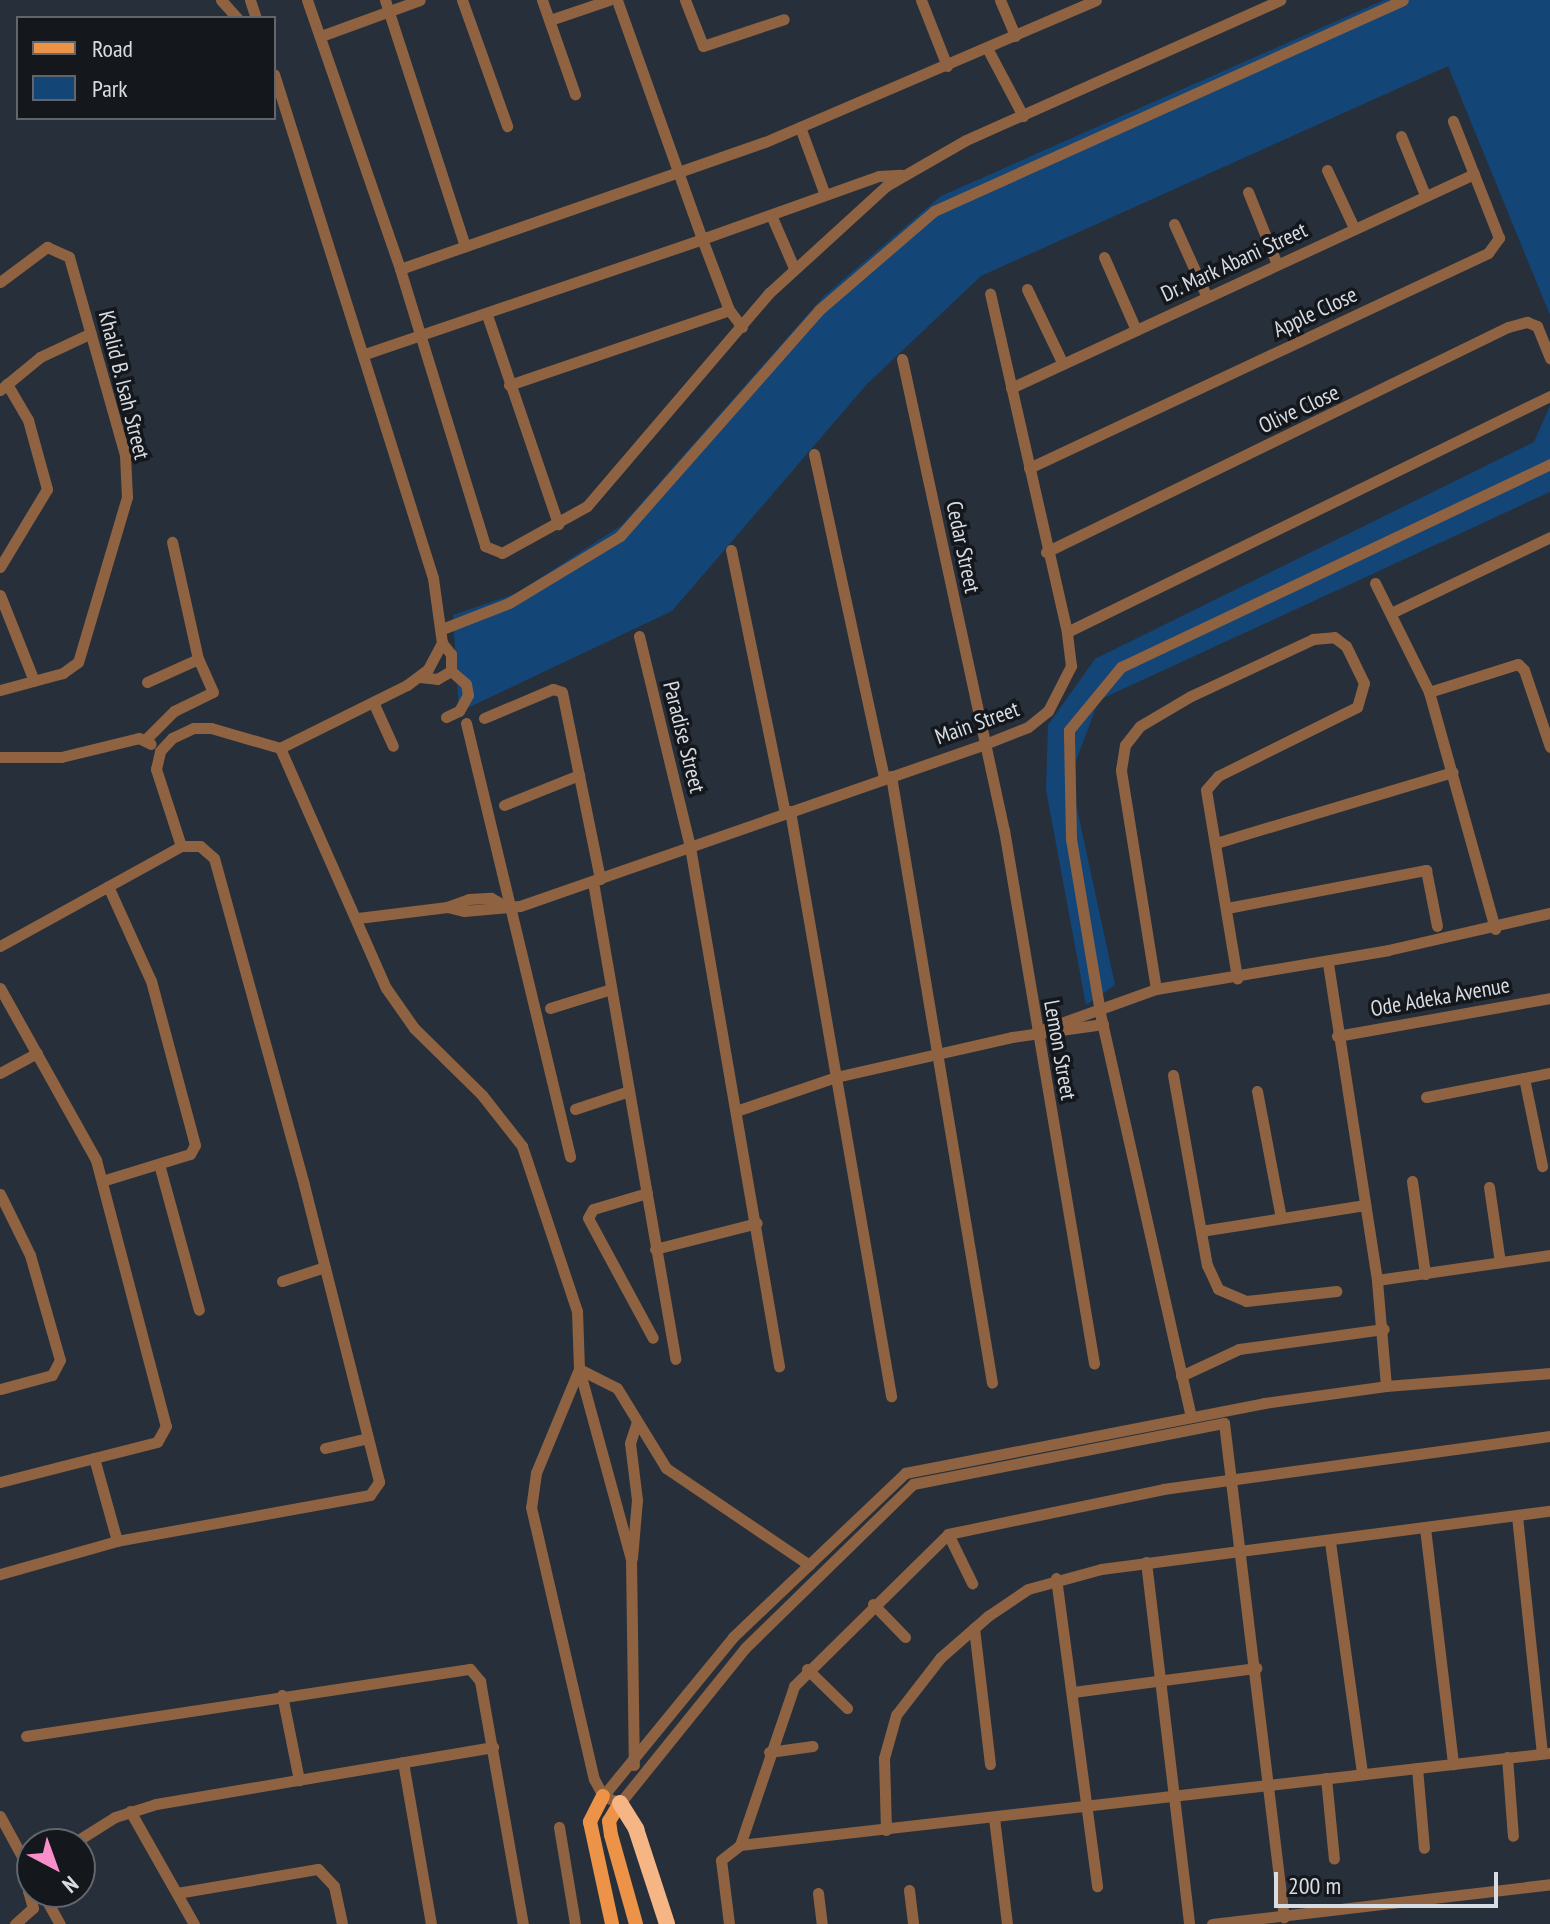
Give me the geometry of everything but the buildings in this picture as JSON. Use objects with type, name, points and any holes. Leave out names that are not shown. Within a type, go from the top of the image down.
[{"type":"highway","points":[[625,1798],[667,1924]]},
{"type":"main road","points":[[603,1796],[590,1822],[612,1924]]},
{"type":"main road","points":[[625,1798],[609,1821],[636,1924]]},
{"type":"street","points":[[221,0],[235,16]]},
{"type":"street","points":[[307,0],[400,269],[485,546],[502,553],[587,506],[794,268],[905,174],[1023,116],[1280,0]]},
{"type":"street","points":[[321,36],[387,6],[420,0]]},
{"type":"street","points":[[462,0],[507,126]]},
{"type":"street","points":[[542,0],[575,94]]},
{"type":"street","points":[[550,20],[609,0]]},
{"type":"street","points":[[617,0],[729,310],[742,327]]},
{"type":"street","points":[[685,0],[703,46],[784,19]]},
{"type":"street","points":[[921,0],[947,66]]},
{"type":"street","points":[[1000,0],[1015,36]]},
{"type":"street","points":[[442,629],[509,603],[620,536],[819,310],[934,211],[1403,0]]},
{"type":"street","points":[[400,269],[800,127],[947,66],[1090,1]]},
{"type":"street","points":[[387,6],[465,246]]},
{"type":"street","points":[[987,48],[1023,116]]},
{"type":"street","points":[[181,846],[158,787],[160,751],[183,732],[202,727],[280,748],[419,677],[442,643],[433,578],[365,354],[276,80]]},
{"type":"street","name":"Apple Close","points":[[1029,468],[1488,253],[1499,238],[1453,121]]},
{"type":"street","points":[[800,127],[825,195]]},
{"type":"street","points":[[1401,136],[1425,195]]},
{"type":"street","points":[[1327,170],[1354,228]]},
{"type":"street","points":[[365,354],[487,315],[879,176],[905,174]]},
{"type":"street","name":"Dr. Mark Abani Street","points":[[1011,388],[1474,174]]},
{"type":"street","points":[[1248,192],[1277,264]]},
{"type":"street","points":[[771,215],[794,268]]},
{"type":"street","points":[[1174,224],[1207,297]]},
{"type":"street","name":"Khalid B. Isah Street","points":[[0,282],[47,247],[64,250],[125,455],[127,497],[78,662],[63,673],[0,690]]},
{"type":"street","points":[[1104,257],[1136,330]]},
{"type":"street","points":[[1027,289],[1063,364]]},
{"type":"street","name":"Main Street","points":[[358,918],[491,898],[509,908],[985,744],[1028,727],[1048,711],[1071,666],[1067,632],[1046,552],[990,294]]},
{"type":"street","points":[[509,385],[729,310]]},
{"type":"street","points":[[487,315],[558,524]]},
{"type":"street","name":"Olive Close","points":[[1046,552],[1508,327],[1527,322],[1537,326],[1550,358]]},
{"type":"street","points":[[0,567],[47,489],[28,420],[4,387],[40,357],[91,333]]},
{"type":"street","name":"Cedar Street","points":[[902,359],[985,744]]},
{"type":"street","points":[[1067,632],[1550,396]]},
{"type":"street","points":[[814,454],[887,777],[938,1055],[992,1383]]},
{"type":"street","points":[[1191,1417],[1102,1018],[1071,839],[1069,730],[1121,667],[1550,464]]},
{"type":"street","points":[[1391,613],[1550,537]]},
{"type":"street","points":[[0,757],[61,757],[146,739],[174,711],[211,696],[214,687],[198,659],[172,542]]},
{"type":"street","points":[[731,550],[787,812],[891,1396]]},
{"type":"street","points":[[1375,583],[1429,692],[1495,929]]},
{"type":"street","points":[[0,595],[34,681]]},
{"type":"street","points":[[1156,989],[1121,770],[1125,745],[1140,726],[1191,696],[1326,635],[1341,640],[1364,683],[1361,701],[1352,712],[1210,784],[1206,799],[1237,978]]},
{"type":"street","name":"Paradise Street","points":[[639,636],[690,847],[739,1110],[779,1366]]},
{"type":"street","points":[[442,643],[451,654],[451,671],[466,684],[468,695],[459,711],[446,717]]},
{"type":"street","points":[[147,682],[198,659]]},
{"type":"street","points":[[1429,692],[1518,664],[1524,670],[1550,747]]},
{"type":"street","points":[[419,677],[437,679],[451,671]]},
{"type":"street","points":[[484,718],[558,689],[579,775],[611,989],[675,1359]]},
{"type":"street","points":[[373,702],[393,746]]},
{"type":"street","points":[[466,723],[570,1157]]},
{"type":"street","points":[[146,739],[160,751]]},
{"type":"street","name":"Lemon Street","points":[[985,744],[1094,1363]]},
{"type":"street","points":[[280,748],[400,1011],[482,1095],[522,1146],[577,1311],[579,1369],[631,1559]]},
{"type":"street","points":[[1216,843],[1453,772]]},
{"type":"street","points":[[504,805],[579,775]]},
{"type":"street","points":[[0,946],[181,846],[194,844],[208,851],[224,881],[379,1482],[370,1495],[117,1541],[0,1574]]},
{"type":"street","points":[[1227,908],[1426,870],[1437,926]]},
{"type":"street","points":[[102,1181],[190,1154],[195,1145],[151,981],[108,886]]},
{"type":"street","points":[[739,1110],[836,1077],[1102,1018],[1114,1000],[1156,989],[1328,962],[1495,929],[1550,913]]},
{"type":"street","points":[[1328,962],[1384,1329],[1386,1386]]},
{"type":"street","points":[[0,988],[76,1118],[102,1181],[166,1426],[157,1442],[0,1482]]},
{"type":"street","points":[[550,1008],[611,989]]},
{"type":"street","name":"Ode Adeka Avenue","points":[[1337,1036],[1550,998]]},
{"type":"street","points":[[0,1073],[37,1053]]},
{"type":"street","points":[[1426,1097],[1550,1073]]},
{"type":"street","points":[[1173,1075],[1211,1278],[1230,1297],[1266,1300],[1336,1291]]},
{"type":"street","points":[[1524,1078],[1542,1166]]},
{"type":"street","points":[[575,1109],[629,1091]]},
{"type":"street","points":[[1257,1091],[1281,1218]]},
{"type":"street","points":[[159,1164],[199,1310]]},
{"type":"street","points":[[1412,1181],[1425,1274]]},
{"type":"street","points":[[1489,1187],[1500,1262]]},
{"type":"street","points":[[647,1193],[593,1209],[588,1218],[653,1338]]},
{"type":"street","points":[[0,1194],[30,1255],[60,1360],[52,1375],[0,1389]]},
{"type":"street","points":[[1201,1231],[1365,1205]]},
{"type":"street","points":[[655,1249],[757,1223]]},
{"type":"street","points":[[1377,1280],[1550,1255]]},
{"type":"street","points":[[282,1281],[325,1267]]},
{"type":"street","points":[[1181,1376],[1239,1349],[1384,1329]]},
{"type":"street","points":[[579,1369],[617,1388],[666,1468],[809,1565]]},
{"type":"street","points":[[579,1369],[536,1473],[531,1507],[590,1765],[603,1796]]},
{"type":"street","points":[[603,1796],[634,1763],[733,1637],[905,1473],[1191,1417],[1386,1386],[1550,1373]]},
{"type":"street","points":[[625,1798],[634,1763],[631,1559],[637,1500],[630,1443],[637,1422]]},
{"type":"street","points":[[625,1798],[745,1648],[913,1484],[1224,1423],[1271,1784],[1284,1917]]},
{"type":"street","points":[[740,1845],[784,1707],[807,1669],[948,1534],[1231,1479],[1550,1436]]},
{"type":"street","points":[[325,1448],[368,1438]]},
{"type":"street","points":[[94,1458],[117,1541]]},
{"type":"street","points":[[886,1830],[883,1766],[889,1729],[921,1680],[1005,1602],[1056,1578],[1146,1562],[1330,1542],[1550,1511]]},
{"type":"street","points":[[729,1924],[721,1860],[740,1845],[1546,1753],[1517,1516]]},
{"type":"street","points":[[1425,1528],[1453,1764]]},
{"type":"street","points":[[948,1534],[972,1583]]},
{"type":"street","points":[[1330,1542],[1362,1774]]},
{"type":"street","points":[[1146,1562],[1177,1796],[1189,1924]]},
{"type":"street","points":[[1056,1578],[1097,1886]]},
{"type":"street","points":[[873,1604],[905,1637]]},
{"type":"street","points":[[974,1628],[990,1764]]},
{"type":"street","points":[[1073,1692],[1256,1668]]},
{"type":"street","points":[[26,1736],[470,1669],[480,1681],[523,1924]]},
{"type":"street","points":[[807,1669],[847,1708]]},
{"type":"street","points":[[282,1695],[299,1780]]},
{"type":"street","points":[[769,1752],[813,1746]]},
{"type":"street","points":[[96,1830],[130,1811],[493,1747]]},
{"type":"street","points":[[1507,1757],[1513,1836]]},
{"type":"street","points":[[403,1762],[431,1924]]},
{"type":"street","points":[[1417,1768],[1424,1848]]},
{"type":"street","points":[[1326,1778],[1334,1859]]},
{"type":"street","points":[[603,1796],[625,1798]]},
{"type":"street","points":[[130,1811],[194,1924]]},
{"type":"street","points":[[0,1816],[16,1845]]},
{"type":"street","points":[[994,1818],[1007,1924]]},
{"type":"street","points":[[559,1827],[575,1924]]},
{"type":"street","points":[[177,1893],[318,1869],[334,1886],[342,1924]]},
{"type":"street","points":[[1212,1924],[1550,1884]]},
{"type":"street","points":[[909,1890],[913,1924]]},
{"type":"street","points":[[818,1893],[822,1924]]},
{"type":"street","points":[[15,1924],[33,1908]]},
{"type":"green space","points":[[1384,0],[1550,0],[1550,315],[1448,66],[981,276],[867,384],[672,611],[459,712],[453,615],[517,593],[622,525],[824,296],[941,196]]},
{"type":"green space","points":[[1550,406],[1550,492],[1099,700],[1070,776],[1115,985],[1086,1005],[1046,790],[1048,725],[1095,659],[1534,442]]}]
